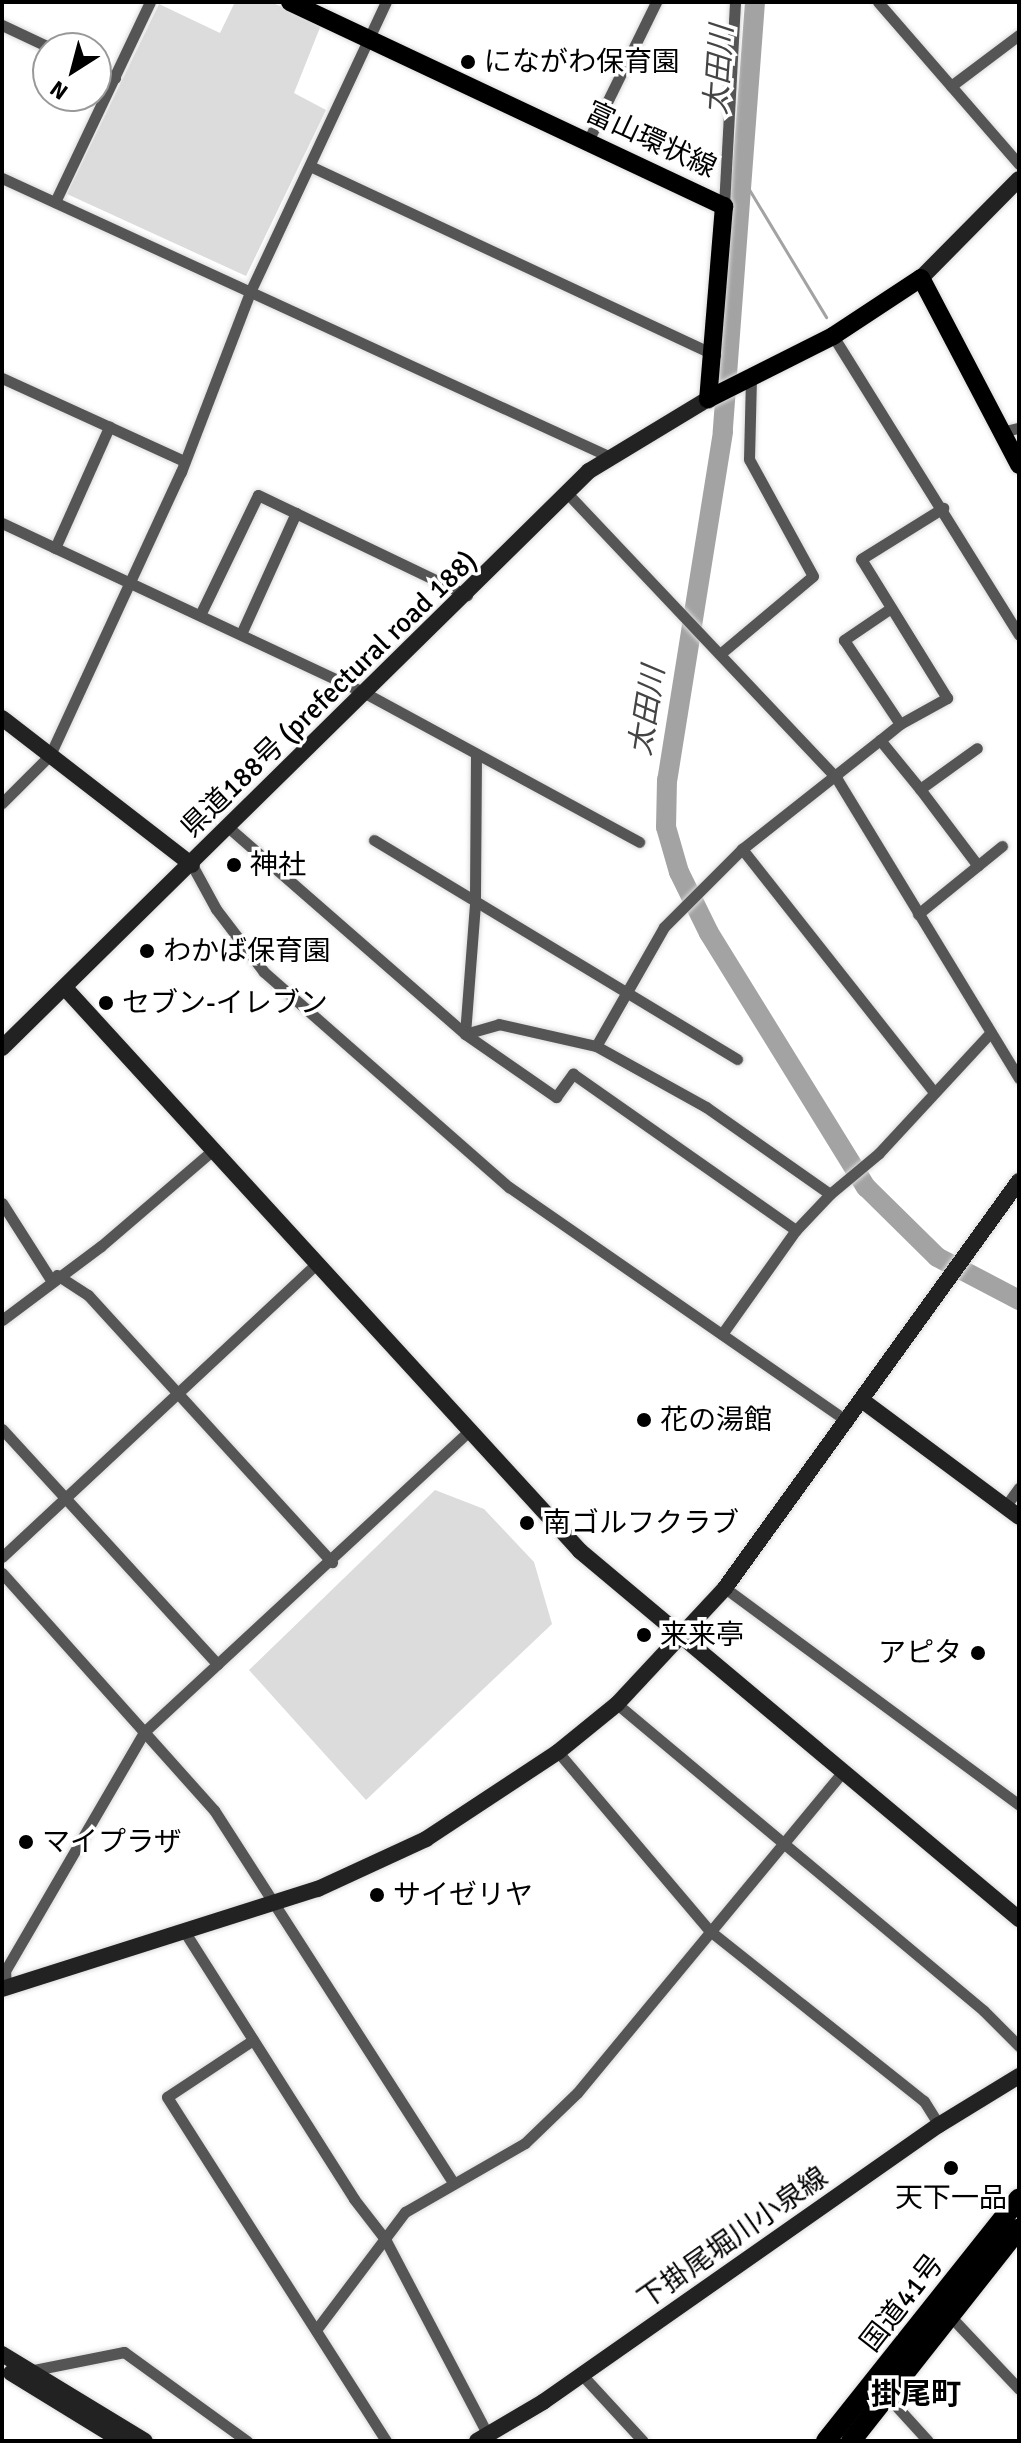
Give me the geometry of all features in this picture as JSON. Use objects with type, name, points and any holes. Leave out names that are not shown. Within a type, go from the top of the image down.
[{"type":"highway","name":"国道41号","points":[[826,2441],[1019,2198]]},
{"type":"highway","name":"国道41号","points":[[851,2441],[1019,2228]]},
{"type":"main road","name":"富山環状線","points":[[290,2],[724,206],[715,355],[708,399]]},
{"type":"main road","points":[[708,399],[833,336],[921,278],[1010,430],[1019,465]]},
{"type":"street","points":[[55,202],[150,2]]},
{"type":"street","points":[[2,803],[50,755],[184,461],[250,292],[386,2]]},
{"type":"street","points":[[588,141],[656,2]]},
{"type":"street","points":[[724,206],[735,2]]},
{"type":"street","points":[[878,2],[1019,164]]},
{"type":"street","points":[[2,25],[32,39]]},
{"type":"street","points":[[951,86],[1019,35]]},
{"type":"street","points":[[310,166],[715,355]]},
{"type":"street","points":[[2,178],[608,456]]},
{"type":"street","points":[[921,278],[1019,179]]},
{"type":"street","points":[[833,336],[943,508],[1019,635]]},
{"type":"street","points":[[720,654],[813,576],[749,459],[751,377]]},
{"type":"street","points":[[2,378],[184,461]]},
{"type":"street","name":"県道188号 (prefectural road 188)","points":[[2,1048],[66,989],[567,493],[608,456],[708,399]]},
{"type":"street","points":[[55,548],[109,427]]},
{"type":"street","points":[[567,493],[837,779],[1019,1078]]},
{"type":"street","points":[[200,615],[258,495],[467,595]]},
{"type":"street","points":[[596,1046],[664,927],[742,849],[837,779],[900,724],[947,698],[861,559],[943,508]]},
{"type":"street","points":[[241,634],[296,513]]},
{"type":"street","points":[[2,523],[365,693],[639,842]]},
{"type":"street","points":[[891,608],[844,640],[900,724]]},
{"type":"street","points":[[2,718],[192,865],[216,909],[264,972],[509,1187],[848,1422]]},
{"type":"street","points":[[880,740],[978,866]]},
{"type":"street","points":[[920,789],[977,748]]},
{"type":"street","points":[[465,1034],[475,904],[476,754]]},
{"type":"street","points":[[228,827],[465,1034],[556,1097],[573,1074],[796,1230]]},
{"type":"street","points":[[374,840],[624,994],[737,1059]]},
{"type":"street","points":[[918,914],[1002,846]]},
{"type":"street","points":[[742,849],[934,1092]]},
{"type":"street","points":[[66,989],[315,1265],[580,1551],[1019,1919]]},
{"type":"street","points":[[465,1034],[499,1024],[596,1046],[706,1107],[830,1194]]},
{"type":"street","points":[[722,1334],[796,1230],[830,1194],[865,1165],[990,1033]]},
{"type":"street","points":[[2,1320],[54,1278],[101,1246],[213,1150]]},
{"type":"street","points":[[469,1431],[332,1562],[144,1732],[5,1971],[4,1988],[273,1906],[426,1839],[558,1752],[617,1704],[683,1637],[725,1588],[848,1422],[1019,1181]]},
{"type":"street","points":[[2,1203],[54,1278],[88,1295],[332,1562]]},
{"type":"street","points":[[2,1557],[315,1265]]},
{"type":"street","points":[[863,1401],[1012,1512],[1019,1488]]},
{"type":"street","points":[[2,1429],[217,1664]]},
{"type":"street","points":[[2,1573],[214,1810],[453,2182]]},
{"type":"street","points":[[725,1588],[1019,1805]]},
{"type":"street","points":[[617,1704],[984,2011],[1019,2046]]},
{"type":"street","points":[[558,1752],[710,1931],[924,2101],[939,2125]]},
{"type":"street","points":[[316,2330],[405,2212],[525,2143],[555,2116],[843,1772]]},
{"type":"street","points":[[186,1934],[354,2199],[385,2239],[482,2438]]},
{"type":"street","points":[[253,2040],[167,2097],[386,2441]]},
{"type":"street","name":"下掛尾堀川小泉線","points":[[482,2438],[583,2376],[939,2125],[1019,2076]]},
{"type":"street","points":[[951,2317],[1019,2389]]},
{"type":"street","points":[[29,2371],[124,2352],[247,2441]]},
{"type":"street","points":[[2,2354],[145,2441]]},
{"type":"street","points":[[2,2367],[122,2441]]},
{"type":"street","points":[[583,2376],[643,2441]]},
{"type":"street","points":[[888,2397],[928,2441]]},
{"type":"shaded area","points":[[235,2],[271,2],[321,25],[294,93],[326,110],[246,276],[67,194],[107,112],[112,112],[112,101],[159,4],[220,33]]},
{"type":"shaded area","points":[[435,1490],[484,1509],[534,1562],[552,1624],[366,1800],[249,1670]]},
{"type":"waterway","name":"太田川","points":[[755,2],[723,432],[667,780],[666,827],[679,872],[709,933],[866,1187],[937,1257],[1019,1300]]},
{"type":"waterway","points":[[744,181],[826,317]]},
{"type":"place","name":"にながわ保育園","points":[[468,62]]},
{"type":"place","name":"神社","points":[[234,865]]},
{"type":"place","name":"わかば保育園","points":[[147,951]]},
{"type":"place","name":"セブン-イレブン","points":[[106,1003]]},
{"type":"place","name":"花の湯館","points":[[644,1420]]},
{"type":"place","name":"南ゴルフクラブ","points":[[527,1523]]},
{"type":"place","name":"来来亭","points":[[644,1635]]},
{"type":"place","name":"アピタ","points":[[978,1653]]},
{"type":"place","name":"マイプラザ","points":[[26,1842]]},
{"type":"place","name":"サイゼリヤ","points":[[377,1895]]},
{"type":"place","name":"天下一品","points":[[951,2168]]},
{"type":"district","name":"掛尾町","points":[[916,2395]]}]
